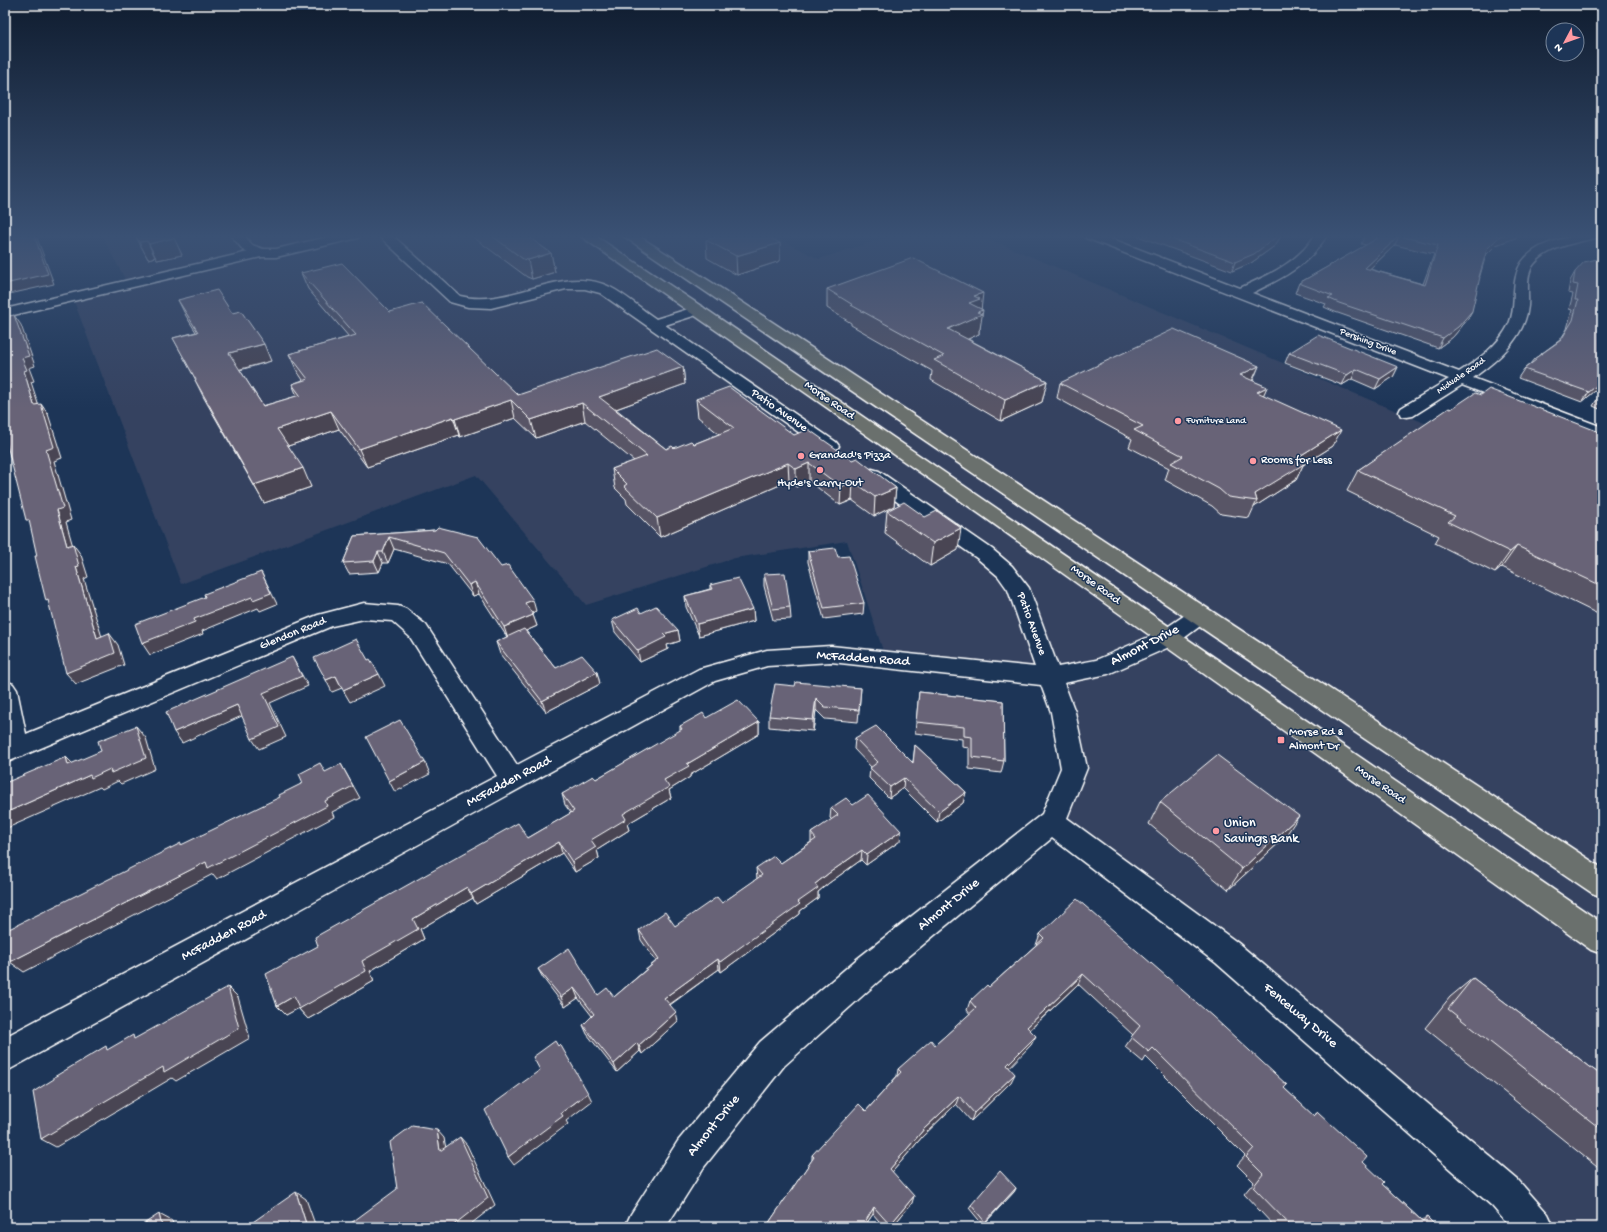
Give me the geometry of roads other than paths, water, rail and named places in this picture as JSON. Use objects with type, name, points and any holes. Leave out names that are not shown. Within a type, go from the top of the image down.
[{"type":"main road","name":"Morse Road","points":[[672,292],[1069,566],[1168,638],[1602,940]]},
{"type":"main road","points":[[715,292],[1602,884]]},
{"type":"main road","points":[[698,310],[709,309],[717,312],[784,349],[814,358]]},
{"type":"street","points":[[5,313],[92,292]]},
{"type":"street","name":"Patio Avenue","points":[[448,292],[454,298],[465,303],[481,304],[498,302],[535,292]]},
{"type":"street","name":"Patio Avenue","points":[[609,292],[843,455]]},
{"type":"street","name":"Midvale Road","points":[[1407,412],[1478,366],[1503,344],[1514,326],[1520,311],[1522,292]]},
{"type":"street","name":"Pershing Drive","points":[[1241,293],[1602,432]]},
{"type":"street","points":[[654,324],[698,310]]},
{"type":"street","name":"Patio Avenue","points":[[862,468],[985,554],[1005,571],[1018,588],[1050,677]]},
{"type":"street","name":"Glendon Road","points":[[11,751],[326,620],[364,610],[398,614],[418,631],[513,780]]},
{"type":"street","name":"Almont Drive","points":[[644,1227],[691,1154],[772,1054],[868,970],[1052,822],[1074,768],[1063,712],[1050,677],[1100,668],[1168,638],[1200,616]]},
{"type":"street","name":"McFadden Road","points":[[5,1055],[707,675],[768,658],[831,654],[1050,677]]},
{"type":"street","points":[[5,690],[11,751]]},
{"type":"street","name":"Fenceway Drive","points":[[1052,822],[1227,953],[1505,1193],[1535,1227]]},
{"type":"place","name":"Furniture Land","points":[[1178,421]]},
{"type":"place","name":"Grandad's Pizza","points":[[801,456]]},
{"type":"place","name":"Rooms for Less","points":[[1253,461]]},
{"type":"place","name":"Hyde's Carry-Out","points":[[820,470]]},
{"type":"place","name":"Morse Rd & Almont Dr","points":[[1281,740]]},
{"type":"place","name":"Union Savings Bank","points":[[1216,831]]}]
